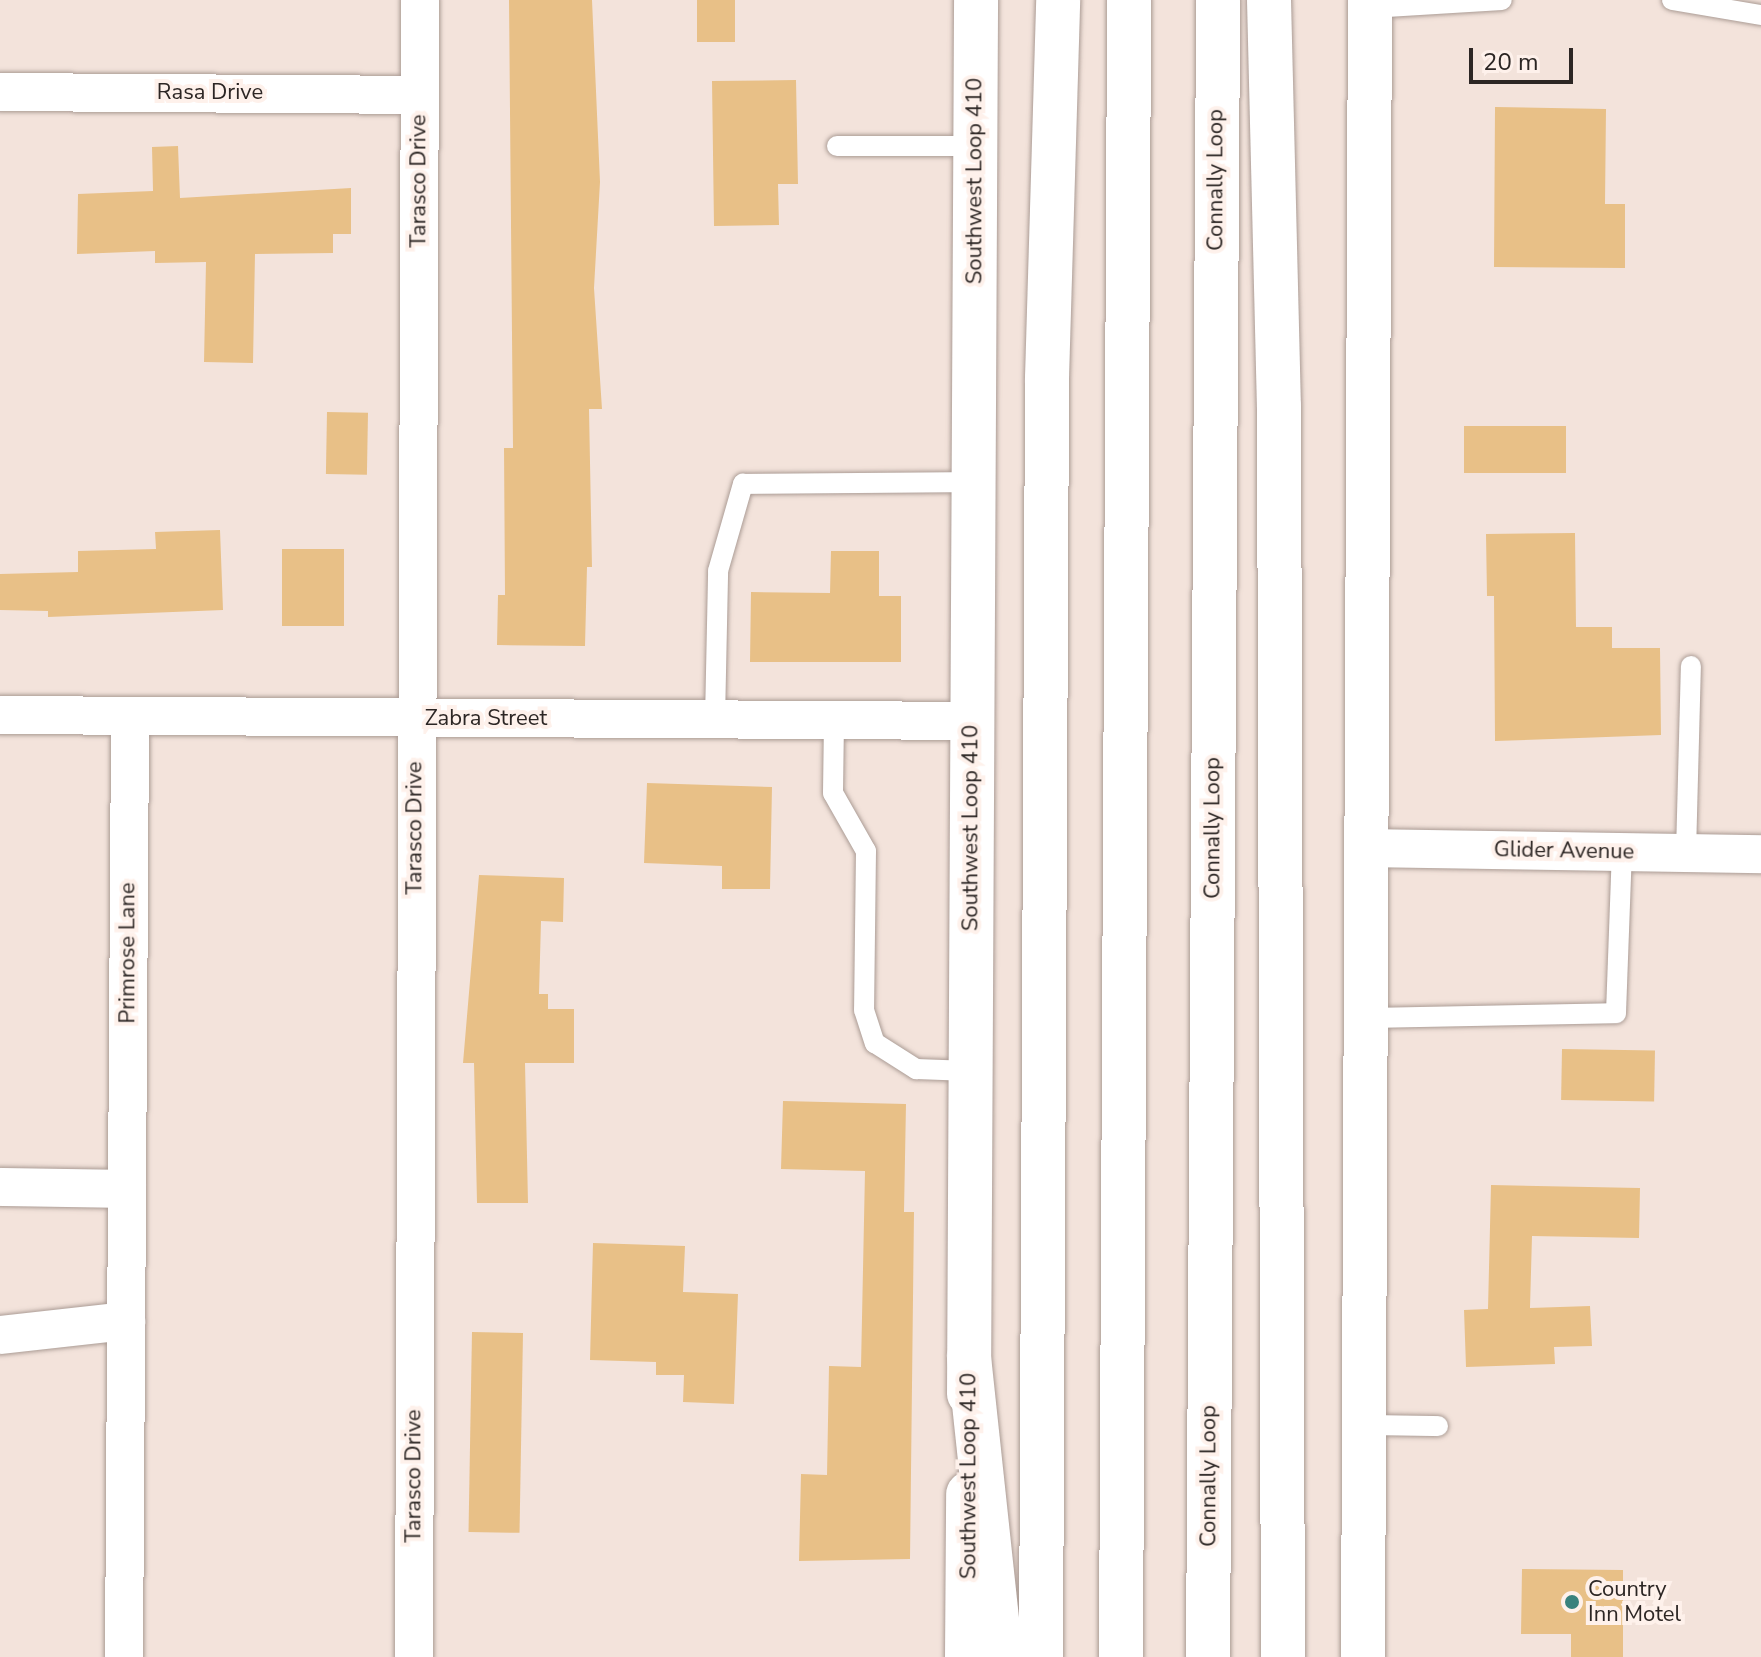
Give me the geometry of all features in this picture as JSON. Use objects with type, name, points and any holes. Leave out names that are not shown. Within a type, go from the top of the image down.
[{"type":"main road","name":"Southwest Loop 410","points":[[967,1657],[976,0]]},
{"type":"main road","points":[[1041,1657],[1047,378],[1058,0]]},
{"type":"main road","points":[[1121,1657],[1129,0]]},
{"type":"main road","name":"Connally Loop","points":[[1208,1657],[1218,0]]},
{"type":"main road","points":[[1269,0],[1279,406],[1283,1657]]},
{"type":"main road","points":[[1363,1657],[1370,4]]},
{"type":"main road","points":[[969,1357],[1001,1657]]},
{"type":"street","name":"Tarasco Drive","points":[[414,1657],[420,0]]},
{"type":"street","name":"Rasa Drive","points":[[0,92],[419,95]]},
{"type":"street","name":"Zabra Street","points":[[0,715],[972,721]]},
{"type":"street","name":"Primrose Lane","points":[[124,1657],[130,717]]},
{"type":"street","name":"Glider Avenue","points":[[1367,848],[1761,854]]},
{"type":"street","points":[[0,1187],[127,1189]]},
{"type":"street","points":[[0,1335],[126,1321]]},
{"type":"lane","points":[[1370,4],[1502,0]]},
{"type":"lane","points":[[1672,0],[1761,15]]},
{"type":"lane","points":[[837,146],[975,146]]},
{"type":"lane","points":[[715,720],[718,571],[743,484],[973,482]]},
{"type":"lane","points":[[1686,853],[1691,666]]},
{"type":"lane","points":[[834,721],[833,793],[866,851],[864,1010],[875,1043],[916,1069],[970,1071]]},
{"type":"lane","points":[[1366,1018],[1616,1013],[1622,852]]},
{"type":"lane","points":[[1364,1425],[1438,1426]]},
{"type":"building","points":[[509,0],[592,0],[600,182],[594,288],[602,409],[589,409],[592,567],[587,567],[585,646],[497,645],[498,595],[505,595],[504,448],[513,448]]},
{"type":"building","points":[[697,0],[735,0],[735,42],[697,42]]},
{"type":"building","points":[[796,80],[798,184],[778,184],[779,225],[714,226],[712,81]]},
{"type":"building","points":[[1495,107],[1606,109],[1605,204],[1625,204],[1625,268],[1494,267]]},
{"type":"building","points":[[178,146],[180,198],[351,188],[351,234],[333,234],[333,253],[255,254],[253,363],[204,362],[206,262],[155,263],[155,251],[77,254],[78,194],[153,191],[152,147]]},
{"type":"building","points":[[327,412],[368,413],[367,475],[326,474]]},
{"type":"building","points":[[1464,426],[1566,426],[1566,473],[1464,473]]},
{"type":"building","points":[[220,530],[223,610],[48,617],[48,611],[0,610],[0,574],[78,572],[78,551],[156,549],[155,532]]},
{"type":"building","points":[[1575,533],[1576,627],[1612,627],[1612,648],[1660,648],[1661,735],[1495,741],[1494,596],[1487,596],[1486,534]]},
{"type":"building","points":[[282,549],[344,549],[344,626],[282,626]]},
{"type":"building","points":[[831,551],[879,551],[879,596],[901,596],[901,662],[750,662],[751,592],[830,593]]},
{"type":"building","points":[[647,783],[772,787],[770,889],[722,889],[722,866],[644,863]]},
{"type":"building","points":[[479,875],[564,878],[563,922],[541,921],[539,994],[548,994],[548,1009],[574,1009],[574,1063],[525,1063],[528,1203],[477,1203],[474,1063],[463,1063]]},
{"type":"building","points":[[1562,1049],[1655,1051],[1654,1102],[1561,1100]]},
{"type":"building","points":[[783,1101],[906,1104],[904,1212],[914,1212],[910,1559],[799,1561],[801,1474],[827,1475],[829,1366],[861,1367],[865,1171],[781,1169]]},
{"type":"building","points":[[1491,1185],[1640,1188],[1639,1238],[1532,1236],[1530,1308],[1590,1306],[1592,1346],[1554,1347],[1555,1364],[1466,1367],[1464,1310],[1488,1309]]},
{"type":"building","points":[[593,1243],[685,1246],[683,1292],[738,1294],[734,1404],[683,1402],[684,1375],[656,1375],[656,1362],[590,1360]]},
{"type":"building","points":[[472,1332],[523,1333],[520,1533],[469,1532]]},
{"type":"building","name":"Country Inn Motel","points":[[1522,1569],[1623,1570],[1623,1657],[1571,1657],[1571,1634],[1521,1634]]},
{"type":"place","name":"Country Inn Motel","points":[[1572,1602]]}]
